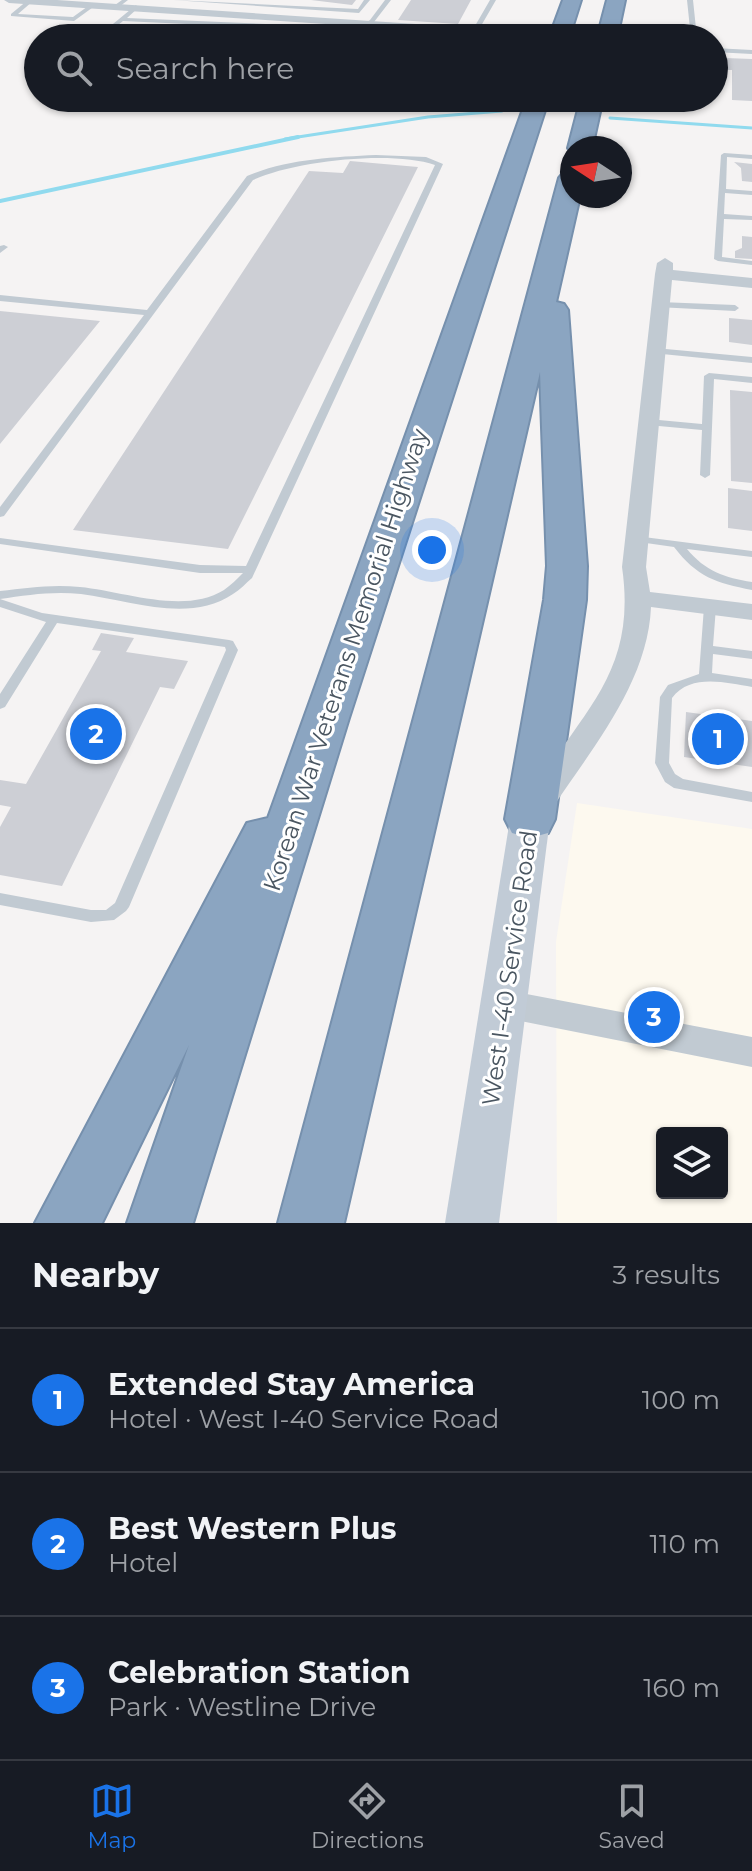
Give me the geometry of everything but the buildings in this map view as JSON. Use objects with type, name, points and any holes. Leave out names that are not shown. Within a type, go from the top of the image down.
[{"type":"highway","points":[[564,24],[572,0]]},
{"type":"highway","points":[[610,24],[616,0]]},
{"type":"highway","name":"Korean War Veterans Memorial Highway","points":[[160,1223],[326,718],[533,112]]},
{"type":"highway","points":[[583,136],[589,112]]},
{"type":"highway","points":[[311,1223],[565,208]]},
{"type":"highway","points":[[530,819],[565,600],[567,566],[551,265]]},
{"type":"highway","points":[[68,1223],[326,718]]},
{"type":"main road","name":"West I-40 Service Road","points":[[472,1223],[506,1004],[530,819]]},
{"type":"street","points":[[12,0],[93,5],[121,3],[136,7],[214,5],[240,13],[314,18],[342,24]]},
{"type":"street","name":"West I-40 Service Road","points":[[530,819],[623,673],[637,626],[636,539],[664,268],[752,283]]},
{"type":"street","points":[[639,598],[752,612]]},
{"type":"street","points":[[506,1004],[752,1052]]},
{"type":"lane","points":[[176,0],[214,5],[359,11],[367,0]]},
{"type":"lane","points":[[367,24],[388,0]]},
{"type":"lane","points":[[479,24],[493,0]]},
{"type":"lane","points":[[690,0],[693,24]]},
{"type":"lane","points":[[30,1],[13,15],[74,19],[93,5]]},
{"type":"lane","points":[[116,24],[136,7]]},
{"type":"lane","points":[[228,23],[240,13]]},
{"type":"lane","points":[[122,19],[254,24]]},
{"type":"lane","points":[[728,51],[752,52]]},
{"type":"lane","points":[[752,157],[724,155],[718,259],[752,263]]},
{"type":"lane","points":[[0,514],[245,183],[255,174],[336,158],[421,158],[439,164],[250,570],[238,586],[226,595],[194,605],[56,588],[0,595]]},
{"type":"lane","points":[[721,191],[752,193]]},
{"type":"lane","points":[[719,216],[752,218]]},
{"type":"lane","points":[[0,298],[149,313]]},
{"type":"lane","points":[[660,305],[735,308]]},
{"type":"lane","points":[[655,351],[752,360]]},
{"type":"lane","points":[[705,475],[709,376],[752,380]]},
{"type":"lane","points":[[648,422],[705,427]]},
{"type":"lane","points":[[636,539],[752,554]]},
{"type":"lane","points":[[0,541],[200,569],[250,570]]},
{"type":"lane","points":[[678,545],[692,564],[705,574],[752,586]]},
{"type":"lane","points":[[0,603],[54,619],[229,644],[232,650],[121,907],[109,916],[91,916],[0,899]]},
{"type":"lane","points":[[705,676],[710,607]]},
{"type":"lane","points":[[0,704],[54,619]]},
{"type":"lane","points":[[707,649],[752,655]]},
{"type":"lane","points":[[752,683],[705,676],[673,688],[666,697],[663,770],[670,778],[690,787],[752,797]]},
{"type":"shaded area","points":[[577,803],[752,829],[752,1223],[557,1223],[556,942]]},
{"type":"waterway","points":[[298,137],[428,117],[490,112]]},
{"type":"waterway","points":[[610,118],[752,128]]},
{"type":"waterway","points":[[0,201],[298,137]]},
{"type":"waterway","points":[[285,139],[298,137]]},
{"type":"place","name":"Best Western Plus","points":[[96,734]]},
{"type":"place","name":"Extended Stay America","points":[[718,739]]},
{"type":"place","name":"Celebration Station","points":[[654,1017]]}]
